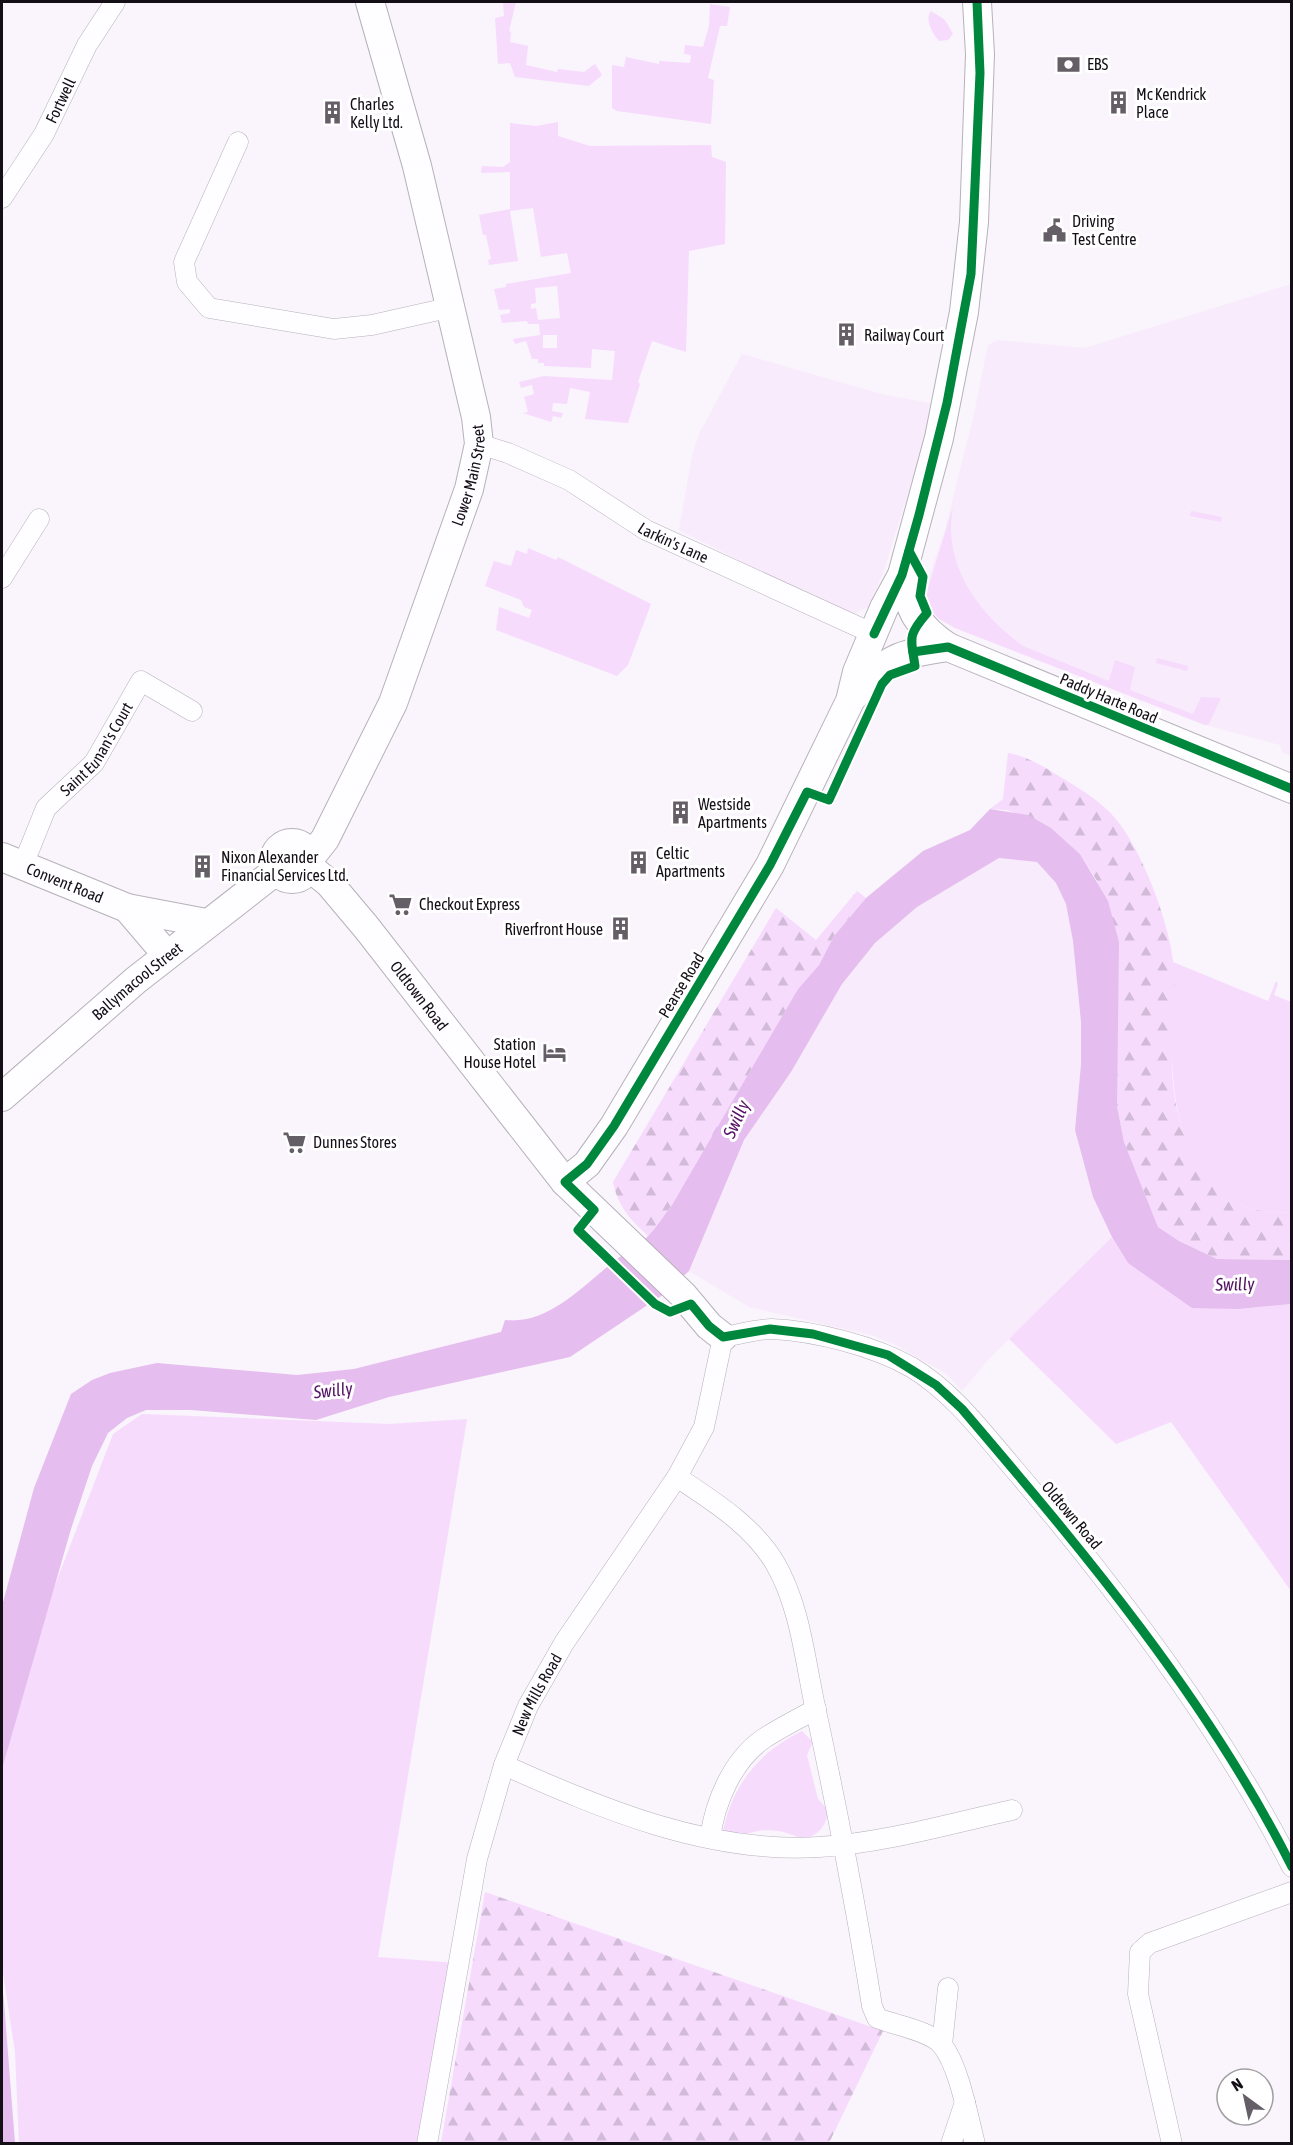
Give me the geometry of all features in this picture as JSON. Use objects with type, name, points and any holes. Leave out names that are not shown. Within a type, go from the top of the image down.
[{"type":"main road","name":"Lower Main Street","points":[[310,863],[326,839],[393,703],[469,489],[479,444],[477,417],[415,156],[370,2]]},
{"type":"main road","name":"Pearse Road","points":[[565,1182],[587,1164],[614,1126],[766,873],[790,828],[849,701],[857,672],[873,633],[902,575],[941,429],[971,274],[980,73],[977,2]]},
{"type":"main road","name":"Paddy Harte Road","points":[[902,575],[910,606],[918,622],[930,635],[948,647],[1292,789]]},
{"type":"main road","points":[[849,701],[889,660],[906,654],[948,647]]},
{"type":"main road","name":"Oldtown Road","points":[[277,870],[276,854],[289,843],[305,848],[310,863],[359,919],[565,1182],[683,1295],[709,1326],[723,1337]]},
{"type":"main road","name":"Convent Road","points":[[12,861],[127,908],[206,923]]},
{"type":"main road","name":"Ballymacool Street","points":[[2,1097],[167,955],[277,870]]},
{"type":"main road","points":[[127,908],[167,955]]},
{"type":"street","name":"Fortwell","points":[[2,198],[44,134],[87,45],[115,2]]},
{"type":"street","points":[[238,142],[184,262],[187,282],[209,308],[334,329],[372,325],[452,307]]},
{"type":"street","name":"Larkin's Lane","points":[[479,444],[508,453],[569,480],[646,530],[873,633]]},
{"type":"street","points":[[2,578],[39,519]]},
{"type":"street","name":"Saint Eunan's Court","points":[[12,861],[46,808],[94,763],[141,681],[192,711]]},
{"type":"street","name":"Oldtown Road","points":[[723,1337],[770,1329],[813,1334],[888,1355],[913,1369],[945,1393],[962,1409],[1081,1548],[1126,1608],[1215,1737],[1292,1867]]},
{"type":"street","name":"New Mills Road","points":[[427,2144],[477,1859],[504,1765],[528,1706],[564,1643],[677,1477],[704,1427],[723,1337]]},
{"type":"street","points":[[677,1477],[729,1512],[761,1544],[775,1563],[787,1586],[813,1688],[872,2007],[878,2018],[917,2031],[942,2045]]},
{"type":"street","points":[[710,1838],[713,1811],[736,1767],[762,1740],[816,1709]]},
{"type":"street","points":[[504,1765],[572,1796],[667,1829],[710,1838],[783,1846],[843,1845],[886,1839],[1012,1810]]},
{"type":"street","points":[[1172,2144],[1138,1994],[1140,1952],[1150,1943],[1292,1892]]},
{"type":"street","points":[[948,1988],[946,2028],[942,2045],[965,2102],[975,2144]]},
{"type":"street","points":[[951,2144],[965,2102]]},
{"type":"shaded area","points":[[1291,284],[1291,756],[1282,752],[1280,745],[1205,725],[955,628],[939,619],[932,611],[926,595],[929,577],[945,530],[973,419],[988,345],[998,340],[1085,348]]},
{"type":"shaded area","points":[[742,354],[885,395],[930,403],[921,451],[883,573],[868,607],[854,614],[737,563],[737,559],[679,530],[692,456],[699,434]]},
{"type":"shaded area","points":[[999,858],[1037,862],[1056,883],[1066,904],[1073,940],[1081,1022],[1081,1064],[1075,1130],[1093,1197],[1112,1237],[988,1360],[962,1391],[947,1374],[894,1344],[871,1335],[749,1307],[689,1271],[744,1140],[791,1072],[842,984],[875,943],[917,907]]},
{"type":"green space","points":[[503,2],[516,2],[509,31],[511,32],[510,42],[528,46],[526,65],[557,72],[558,69],[584,72],[595,64],[602,75],[589,86],[515,77],[510,63],[498,64],[495,18],[504,16]]},
{"type":"green space","points":[[710,4],[730,7],[727,26],[720,26],[708,78],[714,80],[711,124],[617,111],[612,108],[612,65],[624,67],[626,57],[659,64],[659,61],[690,63],[691,55],[684,54],[685,45],[703,47],[709,26]]},
{"type":"green space","points":[[931,11],[945,20],[953,34],[948,40],[939,41],[932,31],[928,18]]},
{"type":"green space","points":[[558,122],[558,136],[590,146],[711,145],[712,157],[726,162],[725,244],[689,251],[686,352],[652,341],[638,382],[640,384],[628,423],[585,419],[590,392],[570,388],[567,404],[553,403],[552,411],[563,413],[561,418],[553,416],[551,422],[523,413],[528,412],[524,397],[534,394],[532,385],[521,388],[519,382],[544,376],[612,380],[615,351],[592,349],[591,368],[544,366],[544,363],[538,363],[538,359],[532,359],[526,341],[515,344],[513,339],[540,335],[539,324],[528,324],[527,321],[502,323],[500,315],[510,313],[510,309],[499,310],[494,289],[506,287],[506,284],[571,273],[567,253],[541,257],[533,208],[510,211],[518,261],[489,265],[488,260],[491,259],[479,215],[510,209],[510,172],[481,173],[482,166],[503,167],[510,162],[510,123],[536,126]],"holes":[[[557,286],[560,318],[538,320],[536,308],[531,309],[531,304],[536,303],[535,288]],[[543,335],[557,335],[557,348],[543,348]]]},
{"type":"green space","points":[[953,507],[951,528],[958,568],[978,603],[1007,633],[1023,646],[1109,681],[1115,660],[1135,667],[1130,690],[1193,714],[1201,697],[1221,698],[1209,724],[1205,725],[955,628],[939,619],[932,611],[926,595]]},
{"type":"green space","points":[[1191,511],[1222,517],[1221,522],[1190,516]]},
{"type":"green space","points":[[528,548],[556,560],[558,557],[651,604],[628,665],[617,676],[496,630],[499,607],[529,618],[532,610],[524,607],[521,600],[485,586],[494,561],[511,566],[516,550],[527,554]]},
{"type":"green space","points":[[1157,658],[1188,666],[1187,671],[1156,663]]},
{"type":"green space","points":[[1008,753],[1041,766],[1095,800],[1115,818],[1135,848],[1160,906],[1170,944],[1174,988],[1172,1070],[1177,1110],[1189,1148],[1211,1181],[1242,1205],[1253,1209],[1291,1213],[1291,1260],[1217,1259],[1179,1241],[1158,1227],[1124,1142],[1117,1106],[1117,1049],[1097,881],[1080,854],[1051,828],[1007,810],[990,809],[1003,799]]},
{"type":"green space","points":[[857,891],[866,898],[834,936],[819,965],[798,989],[711,1141],[672,1205],[648,1236],[626,1212],[618,1199],[613,1182],[776,908],[816,940]]},
{"type":"green space","points":[[1173,962],[1268,1001],[1276,981],[1278,984],[1274,995],[1291,1002],[1291,1213],[1260,1210],[1242,1205],[1214,1185],[1195,1159],[1182,1129],[1175,1097],[1172,1062]]},
{"type":"green space","points":[[1112,1237],[1128,1263],[1239,1309],[1291,1304],[1291,1591],[1171,1422],[1116,1444],[1009,1339]]},
{"type":"green space","points":[[142,1414],[389,1424],[467,1419],[378,1957],[457,1963],[419,2143],[19,2144],[15,2052],[2,1967],[2,1740],[9,1705],[113,1434]]},
{"type":"green space","points":[[802,1731],[813,1742],[807,1755],[818,1799],[828,1810],[826,1821],[821,1829],[802,1839],[771,1830],[754,1832],[740,1838],[723,1831],[734,1798],[750,1771],[773,1749]]},
{"type":"green space","points":[[485,1892],[883,2031],[829,2143],[441,2143]]},
{"type":"water","name":"Swilly","points":[[990,809],[1028,815],[1051,828],[1080,854],[1108,901],[1119,942],[1117,1106],[1124,1142],[1158,1227],[1179,1241],[1217,1259],[1291,1260],[1291,1304],[1239,1309],[1192,1308],[1128,1263],[1112,1237],[1093,1197],[1075,1130],[1081,1064],[1081,1022],[1073,941],[1066,904],[1056,883],[1037,862],[999,858],[917,907],[875,943],[842,984],[791,1072],[744,1140],[689,1271],[664,1294],[570,1357],[389,1397],[316,1420],[191,1410],[146,1410],[127,1418],[108,1433],[92,1466],[71,1529],[2,1769],[2,1606],[34,1488],[71,1394],[92,1380],[110,1373],[157,1363],[297,1375],[354,1369],[501,1332],[505,1320],[521,1320],[551,1310],[641,1242],[658,1224],[672,1205],[798,989],[819,965],[834,936],[866,898],[923,851],[970,830]]},
{"type":"water","points":[[2,1983],[4,2002],[15,2143],[2,2143]]},
{"type":"cycle path","points":[[874,634],[902,575],[919,515],[947,403],[971,274],[980,73],[977,2]]},
{"type":"cycle path","points":[[909,551],[923,577],[920,596],[927,613],[913,632],[912,649],[915,666],[890,675],[882,684],[829,800],[807,792],[770,865],[614,1126],[587,1164],[565,1182],[594,1210],[578,1230],[655,1304],[670,1312],[691,1304],[709,1326],[723,1337],[770,1329],[813,1334],[888,1355],[936,1385],[962,1409],[1008,1463],[1141,1628],[1222,1744],[1292,1867]]},
{"type":"cycle path","points":[[913,652],[948,647],[1292,789]]},
{"type":"place","name":"EBS","points":[[1069,64]]},
{"type":"place","name":"Mc Kendrick Place","points":[[1118,103]]},
{"type":"place","name":"Charles Kelly Ltd.","points":[[332,113]]},
{"type":"place","name":"Driving Test Centre","points":[[1054,230]]},
{"type":"place","name":"Railway Court","points":[[846,335]]},
{"type":"place","name":"Westside Apartments","points":[[680,813]]},
{"type":"place","name":"Celtic Apartments","points":[[638,862]]},
{"type":"place","name":"Nixon Alexander Financial Services Ltd.","points":[[203,866]]},
{"type":"place","name":"Checkout Express","points":[[401,904]]},
{"type":"place","name":"Riverfront House","points":[[621,929]]},
{"type":"place","name":"Station House Hotel","points":[[554,1053]]},
{"type":"place","name":"Dunnes Stores","points":[[295,1142]]}]
